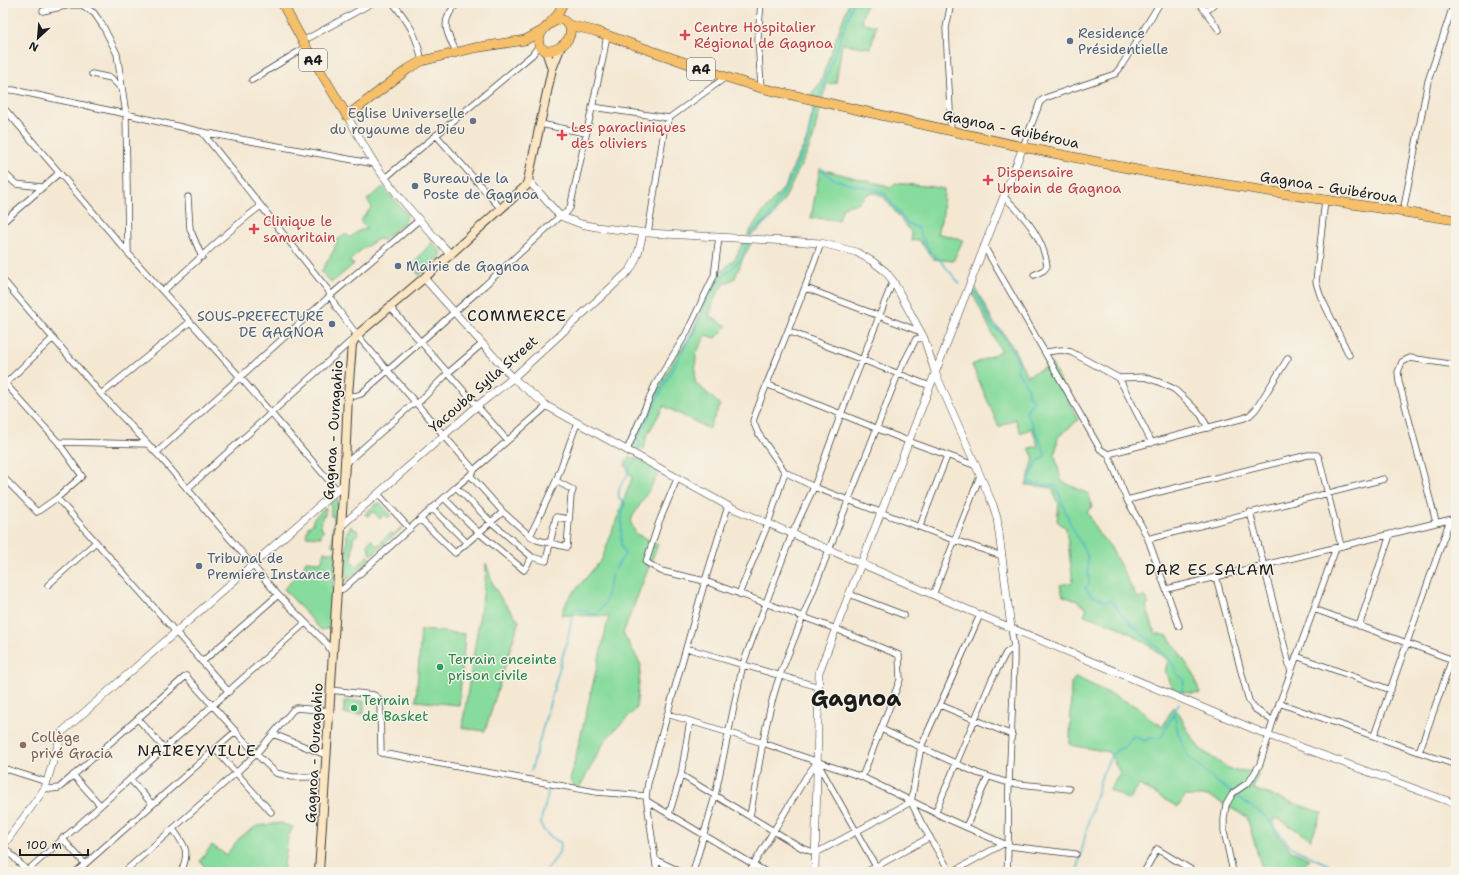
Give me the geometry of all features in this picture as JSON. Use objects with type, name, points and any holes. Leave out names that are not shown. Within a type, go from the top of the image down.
[{"type":"main road","name":"A4","points":[[282,3],[304,44],[347,116]]},
{"type":"main road","points":[[565,3],[568,23],[571,31],[568,40]]},
{"type":"main road","points":[[552,69],[538,38],[565,3]]},
{"type":"main road","points":[[347,116],[408,69],[422,61],[474,48],[525,40],[558,20],[568,23]]},
{"type":"main road","name":"Gagnoa - Guibéroua","points":[[568,23],[761,88],[1023,147],[1157,174],[1456,220]]},
{"type":"main road","points":[[525,40],[543,49],[557,49],[568,40],[593,31]]},
{"type":"main road","points":[[356,337],[451,255],[526,186],[552,69],[561,46]]},
{"type":"main road","name":"Gagnoa - Ouragahio","points":[[319,872],[340,527],[340,487],[345,464],[348,395],[352,350],[356,337]]},
{"type":"street","points":[[252,80],[304,44],[372,3]]},
{"type":"street","points":[[393,3],[413,31],[418,41],[422,61]]},
{"type":"street","points":[[456,53],[447,34],[446,20],[448,14],[458,3]]},
{"type":"street","points":[[761,88],[758,37],[762,3]]},
{"type":"street","points":[[951,3],[946,28],[951,130]]},
{"type":"street","points":[[815,872],[819,672],[1040,102],[1045,98],[1115,74],[1160,3]]},
{"type":"street","points":[[1199,3],[1218,30]]},
{"type":"street","points":[[1206,12],[1216,3]]},
{"type":"street","points":[[1403,212],[1428,81],[1454,3]]},
{"type":"street","points":[[43,11],[70,4],[82,5],[94,13],[103,26],[117,54],[126,114],[128,253]]},
{"type":"street","points":[[348,395],[355,396],[360,394],[484,286],[570,208],[607,35]]},
{"type":"street","points":[[385,178],[532,55],[543,49]]},
{"type":"street","points":[[92,74],[111,78],[122,89]]},
{"type":"street","points":[[645,233],[664,131],[669,118],[726,77]]},
{"type":"street","points":[[3,90],[13,90],[202,132],[375,164]]},
{"type":"street","points":[[3,107],[128,253],[271,413],[340,487],[62,732],[46,785],[3,846],[28,871],[62,838],[229,692],[305,623]]},
{"type":"street","points":[[592,108],[669,118]]},
{"type":"street","points":[[347,116],[375,164],[385,178],[419,220],[451,255]]},
{"type":"street","points":[[540,124],[586,133]]},
{"type":"street","points":[[202,132],[331,296],[336,307],[356,337],[387,370],[474,470]]},
{"type":"street","points":[[436,135],[501,209]]},
{"type":"street","points":[[3,172],[16,184],[42,188]]},
{"type":"street","points":[[3,222],[59,173]]},
{"type":"street","points":[[528,180],[560,216],[581,224],[645,233],[821,243],[856,252],[872,261],[885,271],[893,281],[922,335],[935,372],[997,518],[1014,647],[1007,872]]},
{"type":"street","points":[[188,197],[190,229],[202,257]]},
{"type":"street","points":[[1004,197],[1014,206],[1032,229],[1046,259],[1047,266],[1044,270],[1034,275]]},
{"type":"street","points":[[1325,200],[1316,282],[1320,295],[1349,355]]},
{"type":"street","points":[[163,291],[241,220],[261,206]]},
{"type":"street","points":[[156,453],[331,296],[419,220]]},
{"type":"street","name":"Yacouba Sylla Street","points":[[340,527],[477,406],[513,378],[630,270],[635,263],[645,233]]},
{"type":"street","points":[[627,450],[655,385],[686,334],[714,276],[719,237]]},
{"type":"street","points":[[821,243],[806,288],[766,384],[753,421],[758,433],[785,472],[814,487],[881,511],[954,540],[1002,556]]},
{"type":"street","points":[[984,246],[1046,352],[1100,449],[1108,454],[1127,500],[1148,539],[1179,626]]},
{"type":"street","points":[[424,278],[513,378],[547,406],[728,506],[980,615],[1268,735],[1456,804]]},
{"type":"street","points":[[3,280],[101,394],[156,453],[278,596],[327,644],[332,653]]},
{"type":"street","points":[[693,872],[715,796],[743,664],[792,534],[814,487],[861,361],[893,281]]},
{"type":"street","points":[[806,288],[879,316],[922,335]]},
{"type":"street","points":[[390,307],[507,440]]},
{"type":"street","points":[[101,394],[190,322]]},
{"type":"street","points":[[788,331],[861,361],[930,386]]},
{"type":"street","points":[[750,816],[771,704],[780,675],[898,374],[916,339],[922,335]]},
{"type":"street","points":[[187,489],[356,337]]},
{"type":"street","points":[[3,477],[37,512],[57,498],[82,476],[58,442],[4,382],[53,338]]},
{"type":"street","points":[[345,464],[482,344]]},
{"type":"street","points":[[1046,352],[1061,350],[1071,352],[1119,378],[1144,377],[1159,382],[1174,390],[1186,400],[1201,415],[1208,428]]},
{"type":"street","points":[[1108,454],[1208,428],[1250,415],[1256,409],[1288,358]]},
{"type":"street","points":[[1436,522],[1399,382],[1398,372],[1402,362],[1410,358],[1456,365]]},
{"type":"street","points":[[1119,378],[1152,443]]},
{"type":"street","points":[[766,384],[908,441],[974,465]]},
{"type":"street","points":[[336,590],[343,589],[507,440],[547,406]]},
{"type":"street","points":[[530,536],[556,481],[577,423]]},
{"type":"street","points":[[58,442],[147,444]]},
{"type":"street","points":[[1127,500],[1313,454],[1317,455],[1319,458],[1339,547],[1296,656],[1257,770],[1249,782],[1230,796],[1226,805],[1224,832],[1233,872]]},
{"type":"street","points":[[920,526],[948,456]]},
{"type":"street","points":[[739,594],[768,524],[785,472]]},
{"type":"street","points":[[470,475],[503,512],[530,536],[537,540],[567,547],[571,496],[573,490],[556,481]]},
{"type":"street","points":[[933,595],[980,476]]},
{"type":"street","points":[[677,478],[659,522],[646,562],[661,571],[705,581],[836,629],[899,655],[900,680],[862,777]]},
{"type":"street","points":[[1148,539],[1384,479]]},
{"type":"street","points":[[456,487],[491,522],[532,557],[546,561],[556,517],[569,519]]},
{"type":"street","points":[[378,494],[410,529]]},
{"type":"street","points":[[57,498],[229,692]]},
{"type":"street","points":[[444,498],[479,533],[524,570],[532,557]]},
{"type":"street","points":[[657,872],[647,799],[648,783],[705,581],[728,506]]},
{"type":"street","points":[[432,508],[467,543]]},
{"type":"street","points":[[420,519],[455,554],[503,512]]},
{"type":"street","points":[[1250,512],[1291,673]]},
{"type":"street","points":[[1167,589],[1453,519]]},
{"type":"street","points":[[1374,736],[1453,519]]},
{"type":"street","points":[[1360,626],[1390,535]]},
{"type":"street","points":[[48,584],[96,542]]},
{"type":"street","points":[[1216,578],[1249,700],[1255,709],[1273,721]]},
{"type":"street","points":[[849,594],[904,615]]},
{"type":"street","points":[[202,662],[278,596]]},
{"type":"street","points":[[1314,609],[1454,660],[1419,752]]},
{"type":"street","points":[[980,615],[922,747],[912,802],[922,824],[951,872],[1003,844]]},
{"type":"street","points":[[935,813],[992,679],[1006,653],[1014,647]]},
{"type":"street","points":[[686,648],[819,687]]},
{"type":"street","points":[[1296,656],[1391,690]]},
{"type":"street","points":[[3,768],[46,785],[52,789],[59,788],[186,676],[256,754],[276,773],[292,777],[325,778]]},
{"type":"street","points":[[330,690],[374,696],[378,698],[380,701],[381,753],[596,792],[647,799],[669,814],[766,872]]},
{"type":"street","points":[[1279,703],[1456,765]]},
{"type":"street","points":[[940,705],[1012,736]]},
{"type":"street","points":[[124,872],[256,754],[293,710],[297,708],[329,711]]},
{"type":"street","points":[[667,714],[763,743],[862,777],[1003,844],[1076,854]]},
{"type":"street","points":[[138,719],[164,748]]},
{"type":"street","points":[[669,814],[680,775],[690,721]]},
{"type":"street","points":[[881,729],[988,777],[1009,784],[1069,789]]},
{"type":"street","points":[[76,872],[236,730]]},
{"type":"street","points":[[273,734],[326,755]]},
{"type":"street","points":[[215,749],[271,812]]},
{"type":"street","points":[[749,872],[817,762]]},
{"type":"street","points":[[817,762],[878,869]]},
{"type":"street","points":[[74,775],[100,805]]},
{"type":"street","points":[[680,775],[802,848],[816,853],[912,802]]},
{"type":"street","points":[[966,826],[988,777]]},
{"type":"street","points":[[130,779],[152,804]]},
{"type":"street","points":[[173,829],[183,842],[187,853],[186,862],[181,872]]},
{"type":"street","points":[[866,872],[878,869],[930,837]]},
{"type":"street","points":[[62,838],[85,864]]},
{"type":"street","points":[[1144,872],[1157,849],[1194,872]]},
{"type":"street","points":[[656,860],[681,872]]},
{"type":"green space","points":[[849,3],[866,3],[861,22],[876,26],[871,48],[842,44],[836,83],[827,84],[822,99],[810,96],[820,83]]},
{"type":"green space","points":[[814,103],[821,103],[813,138],[786,196],[772,218],[763,224],[758,231],[747,236],[757,220],[786,185],[790,173],[807,139]]},
{"type":"green space","points":[[820,169],[892,187],[895,183],[944,189],[943,214],[937,233],[963,240],[953,261],[933,259],[919,240],[912,241],[911,232],[883,196],[875,193],[867,194],[858,203],[843,207],[839,220],[811,218]]},
{"type":"green space","points":[[383,187],[407,214],[406,221],[383,240],[378,239],[361,250],[349,262],[354,264],[331,282],[321,272],[334,250],[337,240],[346,234],[350,238],[358,231],[367,229],[360,221],[372,207],[367,200]]},
{"type":"green space","points":[[753,240],[743,258],[735,278],[724,284],[715,297],[709,316],[727,326],[716,338],[706,335],[696,354],[695,382],[720,405],[709,429],[664,406],[646,437],[644,450],[632,448],[634,439],[646,411],[678,353],[694,332],[704,301],[714,280],[736,257],[743,242]]},
{"type":"green space","points":[[432,242],[441,252],[441,256],[419,275],[411,266]]},
{"type":"green space","points":[[975,287],[995,325],[1001,330],[1014,349],[1027,376],[1052,364],[1078,420],[1058,437],[1055,455],[1061,481],[1089,494],[1092,507],[1087,511],[1098,533],[1110,546],[1137,598],[1144,596],[1149,604],[1146,606],[1155,633],[1168,636],[1194,675],[1200,694],[1173,691],[1165,672],[1168,660],[1143,641],[1119,627],[1084,615],[1087,608],[1077,601],[1063,596],[1060,585],[1073,582],[1066,528],[1057,521],[1059,503],[1055,499],[1053,488],[1026,485],[1034,459],[1029,448],[1038,446],[1032,428],[1021,433],[1015,419],[999,427],[972,365],[1001,351],[971,290]]},
{"type":"green space","points":[[629,457],[640,459],[661,470],[630,521],[636,534],[658,544],[623,633],[641,665],[636,709],[606,739],[578,790],[570,781],[609,616],[561,615],[568,599],[602,559],[632,478],[625,465]]},
{"type":"green space","points":[[334,499],[338,500],[336,546],[332,546],[334,516],[331,516],[330,503]]},
{"type":"green space","points":[[380,503],[391,515],[388,518],[384,514],[380,519],[374,512],[367,516],[365,514],[376,504]]},
{"type":"green space","points":[[326,507],[325,515],[322,516],[321,528],[324,531],[321,533],[321,537],[306,536],[308,527],[313,524],[313,519]]},
{"type":"green space","points":[[351,526],[351,528],[356,529],[358,532],[353,538],[352,561],[357,566],[368,556],[370,557],[370,560],[346,581],[347,531]]},
{"type":"green space","points":[[402,527],[372,555],[368,547],[368,543],[371,539],[377,546],[391,533],[393,535]]},
{"type":"green space","points":[[324,552],[336,552],[331,628],[321,630],[284,589],[302,570],[306,561],[321,562]]},
{"type":"green space","points":[[486,563],[493,585],[502,600],[519,621],[485,731],[462,728],[485,582]]},
{"type":"green space","name":"Terrain enceinte prison civile","points":[[421,630],[465,634],[459,705],[416,701]]},
{"type":"green space","points":[[1076,677],[1139,708],[1153,721],[1163,726],[1173,707],[1179,713],[1185,726],[1200,749],[1232,770],[1259,772],[1253,789],[1322,813],[1311,839],[1279,819],[1273,820],[1275,831],[1291,851],[1309,859],[1300,872],[1268,872],[1262,869],[1247,817],[1209,796],[1185,796],[1178,807],[1139,785],[1129,800],[1110,790],[1120,773],[1109,752],[1070,745],[1071,683]]},
{"type":"green space","name":"Terrain de Basket","points":[[344,701],[364,701],[364,714],[344,714]]},
{"type":"green space","points":[[281,823],[293,827],[288,837],[283,872],[209,872],[200,861],[212,845],[226,855],[241,836],[257,826]]},
{"type":"waterway","points":[[819,98],[853,3]]},
{"type":"waterway","points":[[751,237],[753,231],[768,219],[788,184],[806,145],[816,103]]},
{"type":"waterway","points":[[821,169],[832,178],[848,184],[873,189],[885,194],[907,223],[918,228],[923,240],[932,254],[938,258],[960,284]]},
{"type":"waterway","points":[[639,450],[640,446],[638,439],[667,379],[717,283],[740,260],[749,240]]},
{"type":"waterway","points":[[976,293],[993,327],[1000,331],[1015,355],[1019,364],[1016,368],[1028,388],[1028,395],[1034,400],[1026,411],[1044,450],[1045,456],[1037,462],[1028,483],[1056,486],[1070,523],[1087,555],[1089,584],[1085,588],[1093,597],[1100,598],[1105,602],[1111,600],[1124,617],[1167,657],[1174,666],[1177,674],[1183,679],[1184,684],[1182,691]]},
{"type":"waterway","points":[[531,771],[568,637],[573,612],[576,609],[579,609],[594,615],[603,607],[613,573],[625,554],[621,545],[622,513],[625,503],[619,498],[619,491],[622,483],[627,477],[628,469],[635,461]]},
{"type":"waterway","points":[[1077,872],[1088,823],[1102,775],[1111,756],[1117,750],[1125,747],[1133,736],[1145,741],[1150,738],[1161,738],[1179,703]]},
{"type":"waterway","points":[[1174,713],[1178,733],[1188,757],[1218,783],[1232,792]]},
{"type":"waterway","points":[[528,783],[548,787],[548,796],[541,818],[541,824],[550,836],[561,843],[560,851],[545,872]]},
{"type":"waterway","points":[[1235,795],[1265,816],[1289,845],[1296,850],[1344,872]]},
{"type":"place","name":"Centre Hospitalier Régional de Gagnoa","points":[[685,35]]},
{"type":"place","name":"Residence Présidentielle","points":[[1070,41]]},
{"type":"place","name":"Eglise Universelle du royaume de Dieu","points":[[473,121]]},
{"type":"place","name":"Les paracliniques des oliviers","points":[[562,135]]},
{"type":"place","name":"Dispensaire Urbain de Gagnoa","points":[[988,180]]},
{"type":"place","name":"Bureau de la Poste de Gagnoa","points":[[415,186]]},
{"type":"place","name":"Clinique le samaritain","points":[[254,229]]},
{"type":"place","name":"Mairie de Gagnoa","points":[[398,266]]},
{"type":"place","name":"SOUS-PREFECTURE DE GAGNOA","points":[[332,324]]},
{"type":"place","name":"Tribunal de Premiere Instance","points":[[199,566]]},
{"type":"place","name":"Terrain enceinte prison civile","points":[[440,667]]},
{"type":"place","name":"Terrain de Basket","points":[[354,708]]},
{"type":"place","name":"Collège privé Gracia","points":[[23,745]]},
{"type":"district","name":"COMMERCE","points":[[517,315]]},
{"type":"district","name":"DAR ES SALAM","points":[[1210,569]]},
{"type":"district","name":"Gagnoa","points":[[856,698]]},
{"type":"district","name":"NAIREYVILLE","points":[[197,750]]}]
